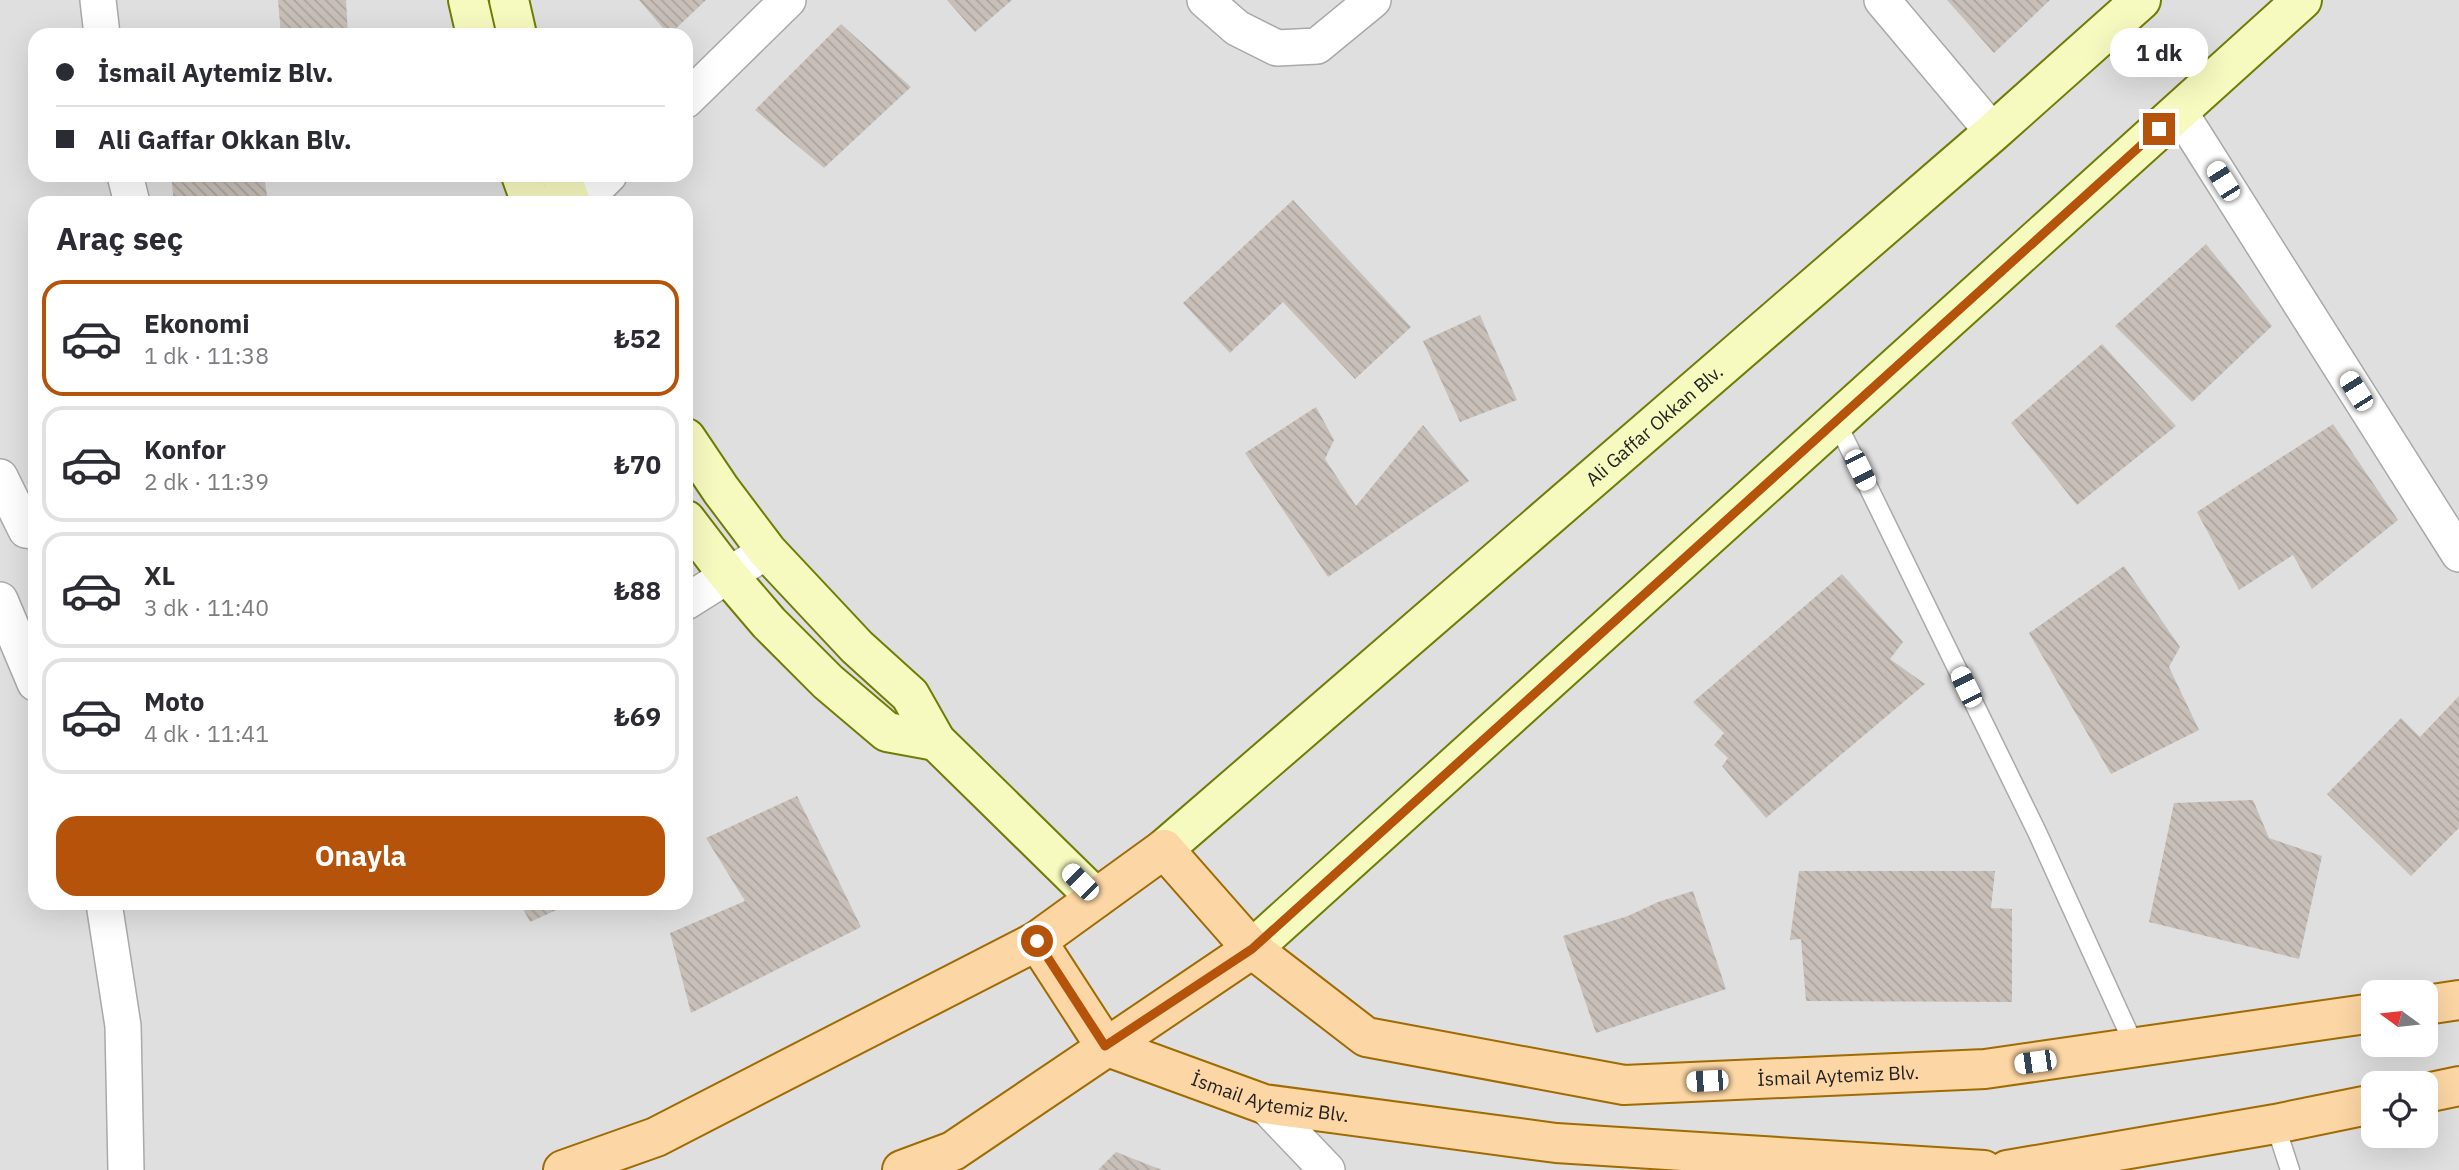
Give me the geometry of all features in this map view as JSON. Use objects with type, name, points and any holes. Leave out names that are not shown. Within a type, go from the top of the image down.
[{"type":"main road","points":[[468,0],[474,28]]},
{"type":"main road","points":[[509,0],[515,28]]},
{"type":"main road","name":"Ali Gaffar Okkan Blv.","points":[[1164,849],[1993,132],[2141,0]]},
{"type":"main road","points":[[902,1170],[953,1151],[1252,949],[2302,0]]},
{"type":"main road","points":[[693,448],[767,551],[857,647],[910,695],[936,741],[1097,898]]},
{"type":"main road","points":[[693,529],[769,623],[818,672],[887,732],[936,741]]},
{"type":"main road","points":[[563,1170],[656,1136],[1037,941],[1164,849]]},
{"type":"main road","name":"İsmail Aytemiz Blv.","points":[[1164,849],[1252,949],[1366,1037],[1624,1085],[1985,1069],[2361,1015]]},
{"type":"main road","points":[[1037,941],[1105,1046]]},
{"type":"main road","points":[[2438,1003],[2459,1000]]},
{"type":"main road","name":"İsmail Aytemiz Blv.","points":[[1105,1046],[1265,1104],[1556,1143],[1984,1170]]},
{"type":"main road","points":[[2438,1091],[2459,1087]]},
{"type":"main road","points":[[2007,1170],[2361,1106]]},
{"type":"street","points":[[98,0],[101,28]]},
{"type":"street","points":[[693,93],[788,0]]},
{"type":"street","points":[[1205,0],[1237,28],[1277,48],[1317,46],[1373,0]]},
{"type":"street","points":[[1882,0],[1993,132]]},
{"type":"street","points":[[2179,111],[2459,554]]},
{"type":"street","points":[[564,195],[596,188],[602,182]]},
{"type":"street","points":[[0,477],[20,534]]},
{"type":"street","points":[[693,598],[767,551]]},
{"type":"street","points":[[0,600],[28,666]]},
{"type":"street","points":[[105,910],[123,1026],[126,1170]]},
{"type":"street","points":[[1265,1104],[1327,1170]]},
{"type":"lane","points":[[1836,421],[2037,832],[2135,1047]]},
{"type":"lane","points":[[2275,1124],[2290,1170]]},
{"type":"shaded area","points":[[0,0],[2459,0],[2459,1170],[0,1170]]},
{"type":"building","points":[[278,0],[346,0],[348,28],[280,28]]},
{"type":"building","points":[[639,0],[706,0],[676,28],[663,28]]},
{"type":"building","points":[[947,0],[1012,0],[975,32]]},
{"type":"building","points":[[1947,0],[2050,0],[1994,53]]},
{"type":"building","points":[[841,24],[911,87],[824,168],[755,110]]},
{"type":"building","points":[[172,182],[265,182],[267,196],[173,196]]},
{"type":"building","points":[[1293,200],[1411,327],[1355,379],[1283,302],[1230,353],[1183,303]]},
{"type":"building","points":[[2206,244],[2272,326],[2192,402],[2115,326]]},
{"type":"building","points":[[1480,315],[1517,400],[1460,422],[1423,341]]},
{"type":"building","points":[[2102,344],[2176,426],[2077,505],[2011,423]]},
{"type":"building","points":[[1316,407],[1334,440],[1325,459],[1356,506],[1423,425],[1469,481],[1328,577],[1245,453]]},
{"type":"building","points":[[2333,424],[2398,520],[2312,589],[2293,555],[2239,590],[2197,512]]},
{"type":"building","points":[[2124,566],[2180,647],[2169,667],[2199,730],[2111,774],[2029,633]]},
{"type":"building","points":[[1842,574],[1903,642],[1890,659],[1925,684],[1766,818],[1722,766],[1728,758],[1714,745],[1724,733],[1693,702]]},
{"type":"building","points":[[2459,696],[2459,828],[2411,876],[2327,794],[2401,718],[2420,737]]},
{"type":"building","points":[[797,796],[861,927],[691,1013],[670,933],[745,901],[706,838]]},
{"type":"building","points":[[2253,800],[2269,838],[2322,856],[2299,959],[2149,922],[2174,803]]},
{"type":"building","points":[[1799,871],[1995,871],[1991,908],[2012,909],[2012,1002],[1806,1001],[1801,939],[1790,940]]},
{"type":"building","points":[[1693,891],[1726,989],[1596,1033],[1563,936],[1628,916],[1658,902]]},
{"type":"building","points":[[524,910],[557,910],[530,922]]},
{"type":"building","points":[[1116,1152],[1162,1170],[1098,1170]]},
{"type":"route","points":[[1037,941],[1105,1046],[1252,949],[2159,129]]}]
